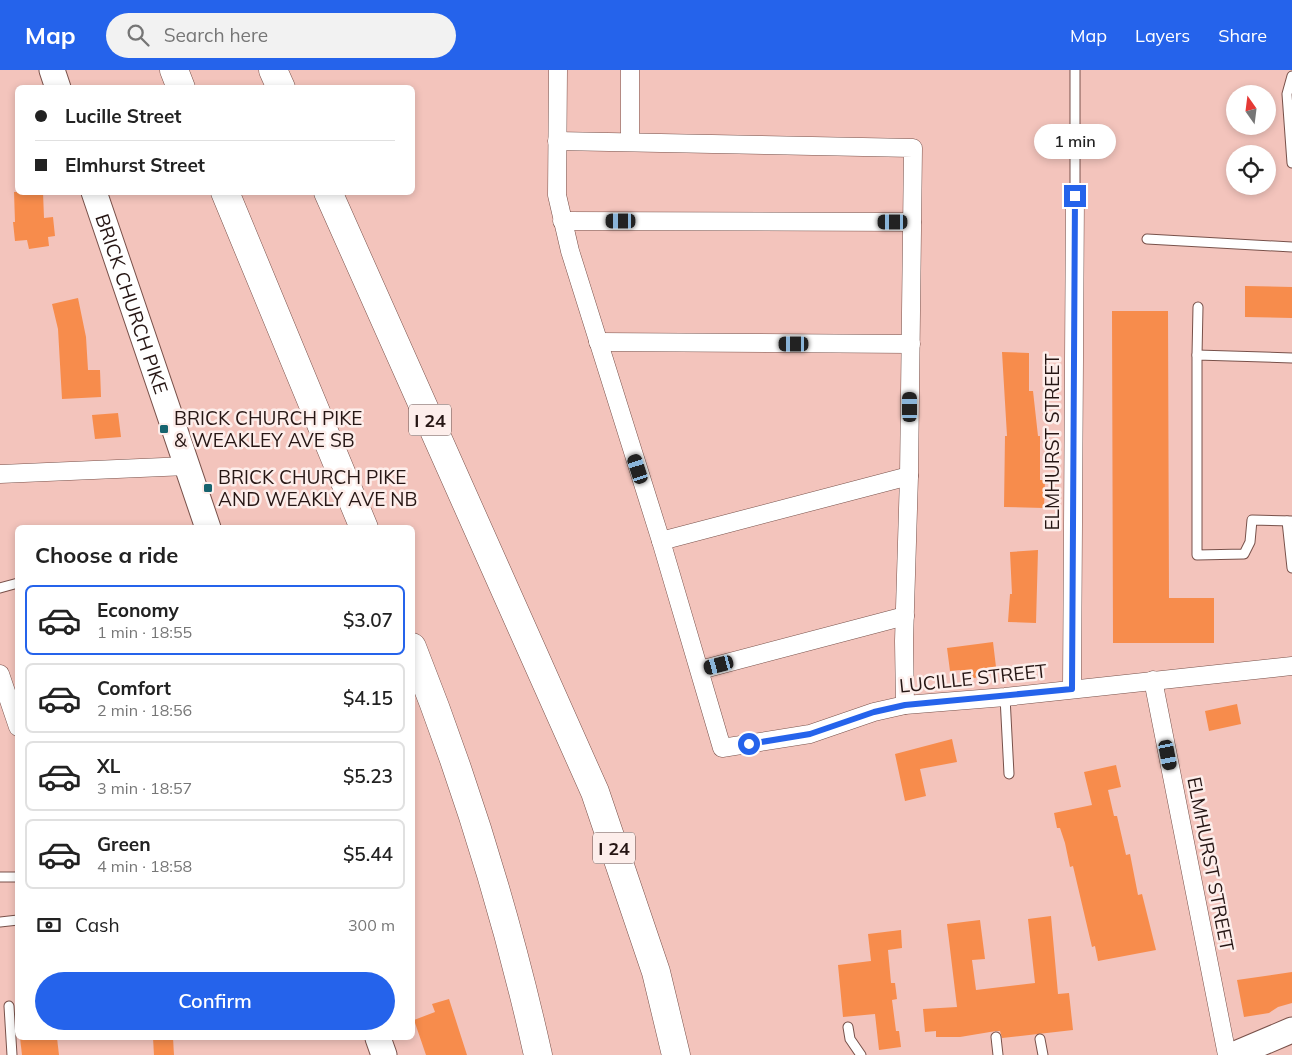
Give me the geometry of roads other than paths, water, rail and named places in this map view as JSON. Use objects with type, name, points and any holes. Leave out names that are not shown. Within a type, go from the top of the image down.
[{"type":"highway","points":[[174,70],[181,85]]},
{"type":"highway","points":[[273,70],[280,85]]},
{"type":"highway","points":[[226,195],[363,525]]},
{"type":"highway","name":"I 24","points":[[329,195],[595,792],[656,972],[676,1055]]},
{"type":"highway","points":[[415,655],[448,738],[495,884],[538,1055]]},
{"type":"street","points":[[52,70],[57,85]]},
{"type":"street","points":[[558,70],[557,195],[562,221],[700,670],[905,616]]},
{"type":"street","points":[[630,70],[630,141]]},
{"type":"street","points":[[557,141],[913,148],[910,476],[905,616],[905,705]]},
{"type":"street","name":"BRICK CHURCH PIKE","points":[[95,195],[207,525]]},
{"type":"street","name":"ELMHURST STREET","points":[[1072,689],[1075,196]]},
{"type":"street","points":[[562,221],[912,222]]},
{"type":"street","points":[[598,342],[911,344]]},
{"type":"street","points":[[0,474],[187,466]]},
{"type":"street","points":[[661,541],[910,476]]},
{"type":"street","name":"LUCILLE STREET","points":[[700,670],[722,748],[810,734],[874,712],[905,705],[1005,697],[1292,666]]},
{"type":"street","points":[[0,674],[15,718]]},
{"type":"street","name":"ELMHURST STREET","points":[[1153,680],[1227,1055]]},
{"type":"street","points":[[1233,1055],[1292,1030]]},
{"type":"street","points":[[379,1040],[384,1055]]},
{"type":"lane","points":[[1075,70],[1075,196]]},
{"type":"lane","points":[[1292,76],[1287,94],[1292,163]]},
{"type":"lane","points":[[1147,239],[1292,247]]},
{"type":"lane","points":[[1198,307],[1197,554],[1244,554],[1250,542],[1252,520],[1290,521],[1292,568]]},
{"type":"lane","points":[[1197,355],[1292,358]]},
{"type":"lane","points":[[0,588],[15,584]]},
{"type":"lane","points":[[1005,697],[1009,774]]},
{"type":"lane","points":[[0,877],[15,877]]},
{"type":"lane","points":[[0,922],[15,920]]},
{"type":"lane","points":[[9,1006],[12,1055]]},
{"type":"lane","points":[[848,1027],[850,1039],[861,1055]]},
{"type":"lane","points":[[996,1037],[998,1055]]},
{"type":"lane","points":[[1040,1039],[1043,1055]]},
{"type":"place","name":"BRICK CHURCH PIKE & WEAKLEY AVE SB","points":[[164,429]]},
{"type":"place","name":"BRICK CHURCH PIKE AND WEAKLY AVE NB","points":[[208,488]]}]
